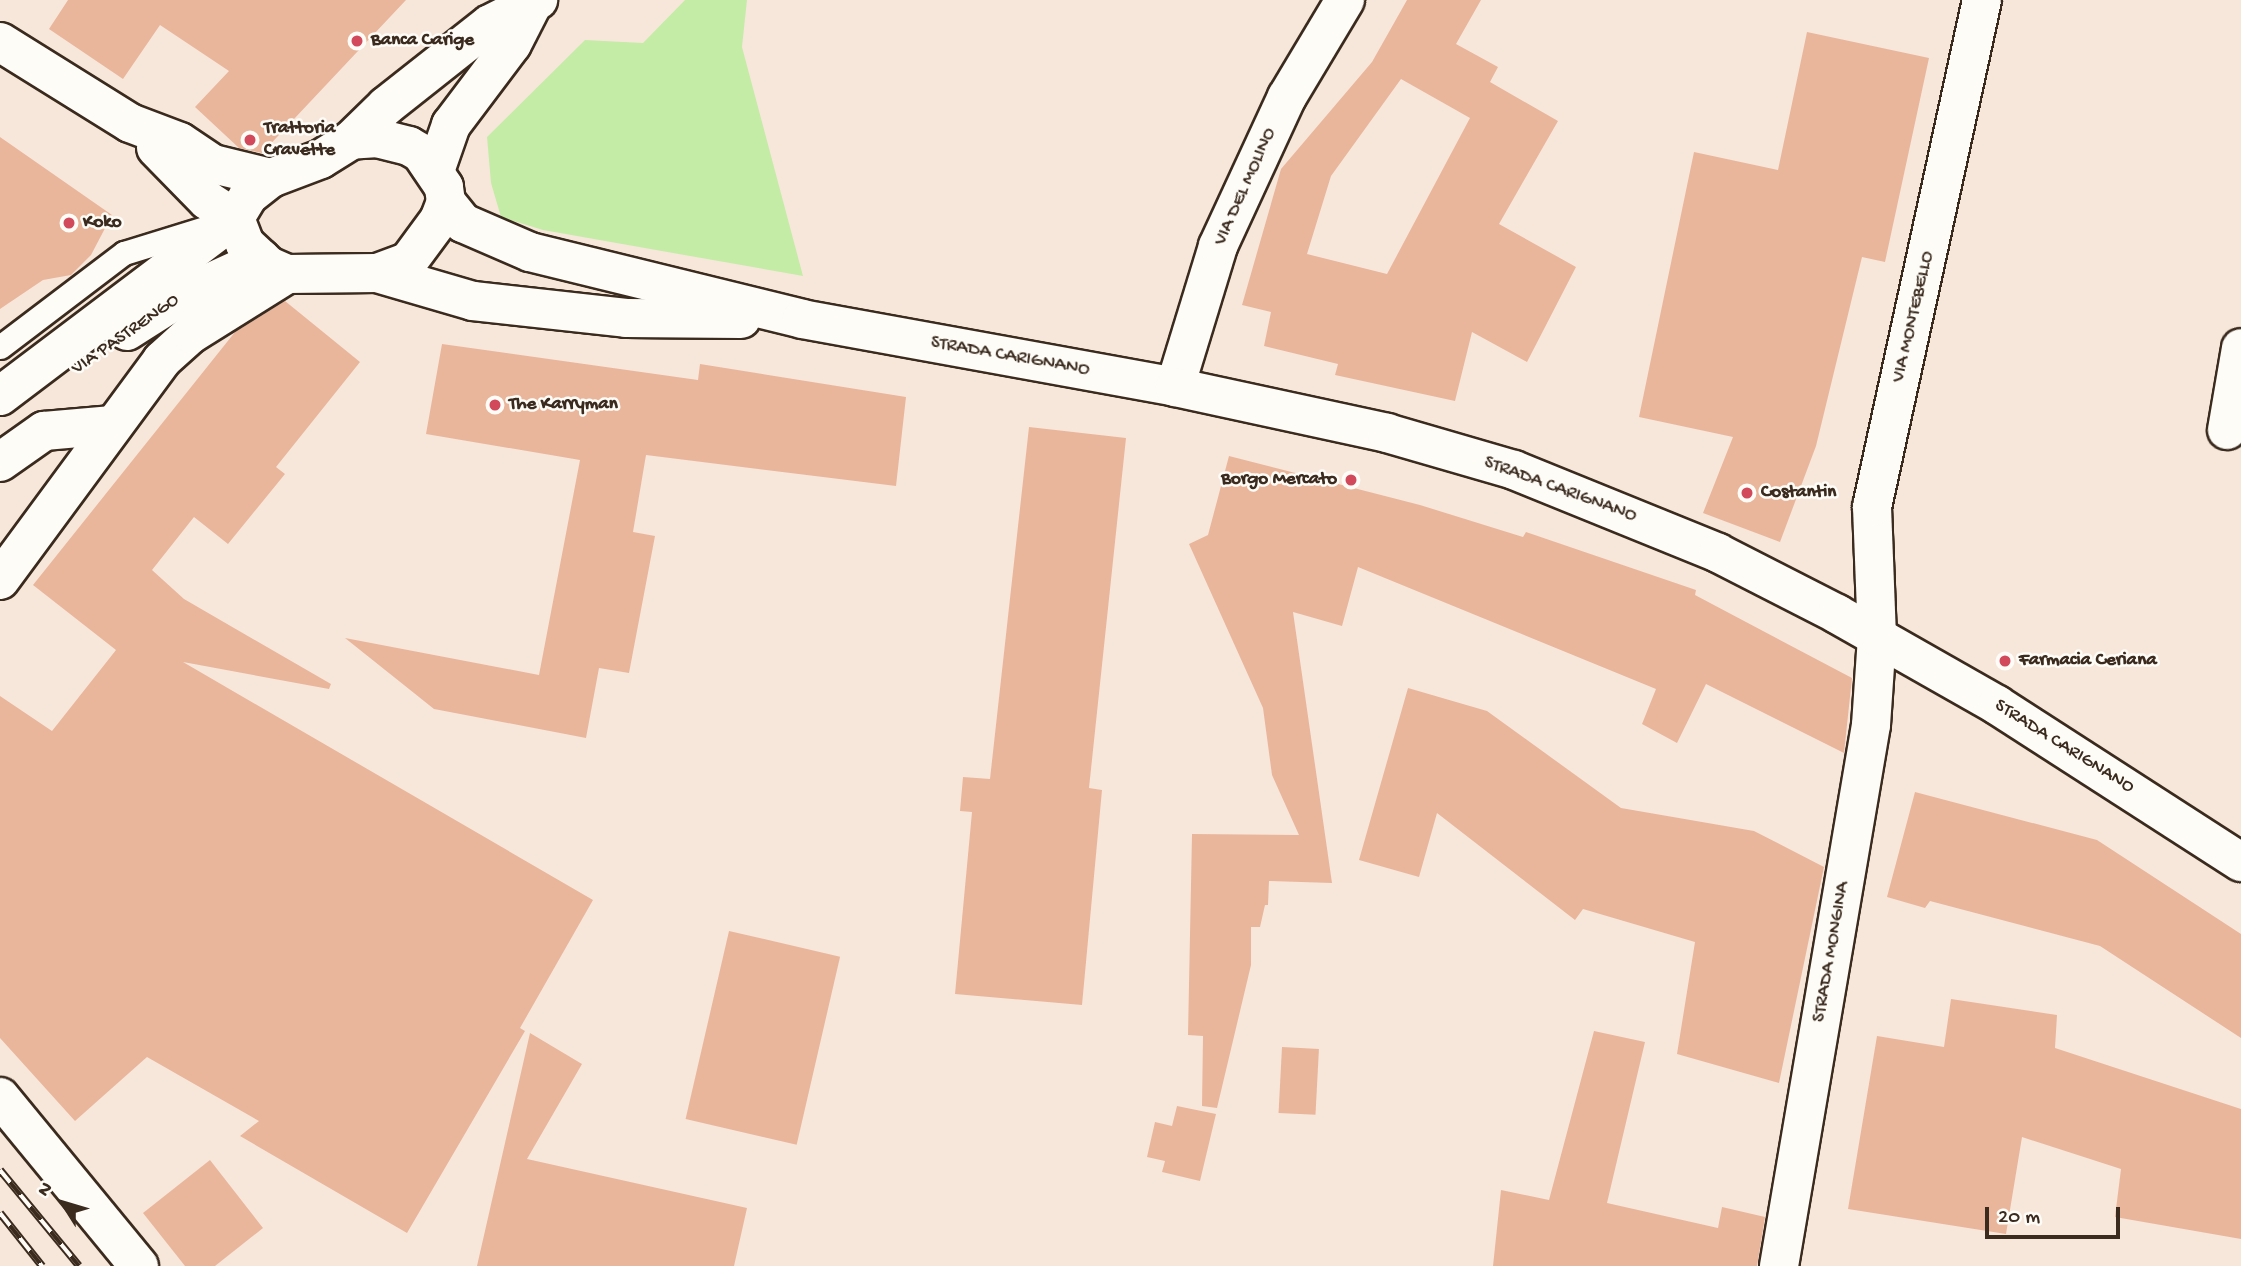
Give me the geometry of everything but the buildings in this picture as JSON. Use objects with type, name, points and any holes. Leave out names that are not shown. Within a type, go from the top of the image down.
[{"type":"main road","name":"VIA DEL MOLINO","points":[[1175,387],[1218,246],[1287,97],[1345,0]]},
{"type":"main road","name":"VIA MONTEBELLO","points":[[1877,636],[1872,507],[1982,0]]},
{"type":"main road","name":"VIA PASTRENGO","points":[[0,396],[235,219],[248,196],[271,178],[321,159],[351,140],[386,106],[490,24],[535,3]]},
{"type":"main road","name":"VIA PASTRENGO","points":[[0,426],[157,310],[274,267],[377,273],[408,262],[419,252],[440,187],[451,125],[512,44],[535,3]]},
{"type":"main road","points":[[0,42],[130,123],[180,142],[213,164],[271,178]]},
{"type":"main road","points":[[0,580],[162,360],[274,267],[245,244],[235,219],[207,200],[130,123]]},
{"type":"main road","points":[[351,140],[378,138],[408,146],[440,187]]},
{"type":"main road","name":"STRADA CARIGNANO","points":[[440,187],[463,223],[530,252],[802,319],[1175,387],[1387,433],[1514,470],[1718,553],[1877,636],[1997,705],[2241,862]]},
{"type":"main road","name":"STRADA CARIGNANO","points":[[377,273],[473,301],[626,318],[802,319]]},
{"type":"main road","points":[[2227,430],[2241,348]]},
{"type":"main road","points":[[0,463],[44,431],[113,425]]},
{"type":"main road","name":"STRADA MONGINA","points":[[1779,1266],[1871,725],[1877,636]]},
{"type":"main road","points":[[0,1097],[139,1266]]},
{"type":"lane","points":[[0,347],[124,253],[235,219]]},
{"type":"green space","points":[[685,0],[747,0],[742,47],[803,276],[543,230],[501,217],[491,183],[487,137],[585,40],[643,43]]},
{"type":"railway","points":[[0,1170],[79,1266]]},
{"type":"railway","points":[[0,1213],[42,1266]]},
{"type":"place","name":"Banca Carige","points":[[357,41]]},
{"type":"place","name":"Trattoria Cravette","points":[[250,140]]},
{"type":"place","name":"Koko","points":[[69,223]]},
{"type":"place","name":"The Karryman","points":[[495,405]]},
{"type":"place","name":"Borgo Mercato","points":[[1351,480]]},
{"type":"place","name":"Costantin","points":[[1747,493]]},
{"type":"place","name":"Farmacia Ceriana","points":[[2005,661]]}]
